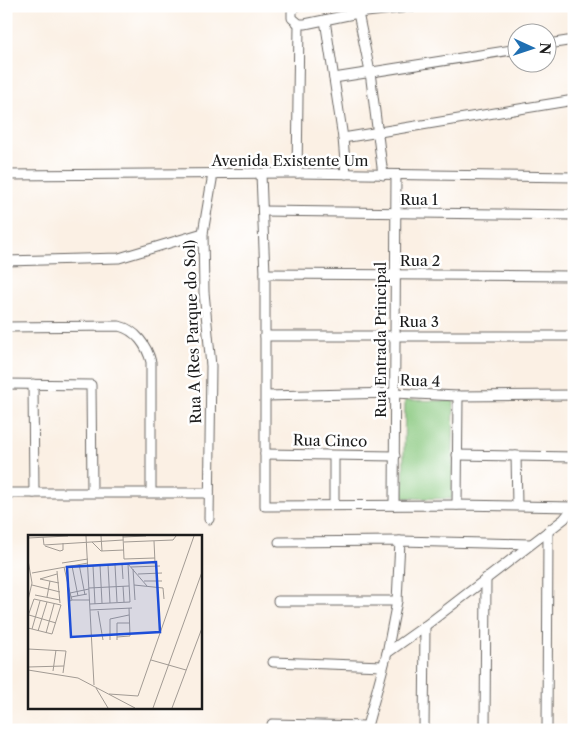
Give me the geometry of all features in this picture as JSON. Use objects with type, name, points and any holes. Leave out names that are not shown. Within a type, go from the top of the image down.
[{"type":"street","points":[[296,6],[292,12],[292,18],[299,24],[358,13],[418,6]]},
{"type":"street","points":[[350,6],[358,13],[370,72],[383,175]]},
{"type":"street","points":[[325,20],[343,138],[346,174]]},
{"type":"street","points":[[297,173],[299,24]]},
{"type":"street","points":[[558,42],[574,40]]},
{"type":"street","points":[[334,78],[508,51]]},
{"type":"street","points":[[343,138],[574,100]]},
{"type":"street","name":"Avenida Existente Um","points":[[6,175],[297,173],[574,176]]},
{"type":"street","name":"Rua A (Res Parque do Sol)","points":[[209,519],[210,366],[204,292],[203,233],[213,174]]},
{"type":"street","points":[[262,174],[266,396],[264,506],[457,505],[574,507]]},
{"type":"street","name":"Rua Entrada Principal","points":[[394,505],[396,175]]},
{"type":"street","name":"Rua 1","points":[[263,211],[574,215]]},
{"type":"street","points":[[6,261],[119,258],[203,233]]},
{"type":"street","name":"Rua 2","points":[[265,274],[574,276]]},
{"type":"street","points":[[6,327],[119,326],[132,331],[140,340],[151,362],[152,492]]},
{"type":"street","name":"Rua 3","points":[[265,336],[574,336]]},
{"type":"street","points":[[6,384],[91,385],[92,492]]},
{"type":"street","points":[[33,384],[34,493]]},
{"type":"street","name":"Rua 4","points":[[266,396],[394,394],[458,396],[574,395]]},
{"type":"street","points":[[457,505],[458,396]]},
{"type":"street","name":"Rua Cinco","points":[[265,454],[395,456]]},
{"type":"street","points":[[457,454],[574,456]]},
{"type":"street","points":[[334,456],[334,505]]},
{"type":"street","points":[[516,456],[517,506]]},
{"type":"street","points":[[6,493],[210,493]]},
{"type":"street","points":[[387,653],[425,626],[564,518],[574,507]]},
{"type":"street","points":[[547,730],[548,530]]},
{"type":"street","points":[[279,542],[400,541],[530,544]]},
{"type":"street","points":[[272,724],[367,728],[387,653],[397,601],[400,541]]},
{"type":"street","points":[[485,730],[486,578]]},
{"type":"street","points":[[278,601],[397,601]]},
{"type":"street","points":[[424,730],[425,626]]},
{"type":"street","points":[[273,662],[383,666]]},
{"type":"green space","points":[[405,400],[454,401],[452,499],[403,498]]}]
